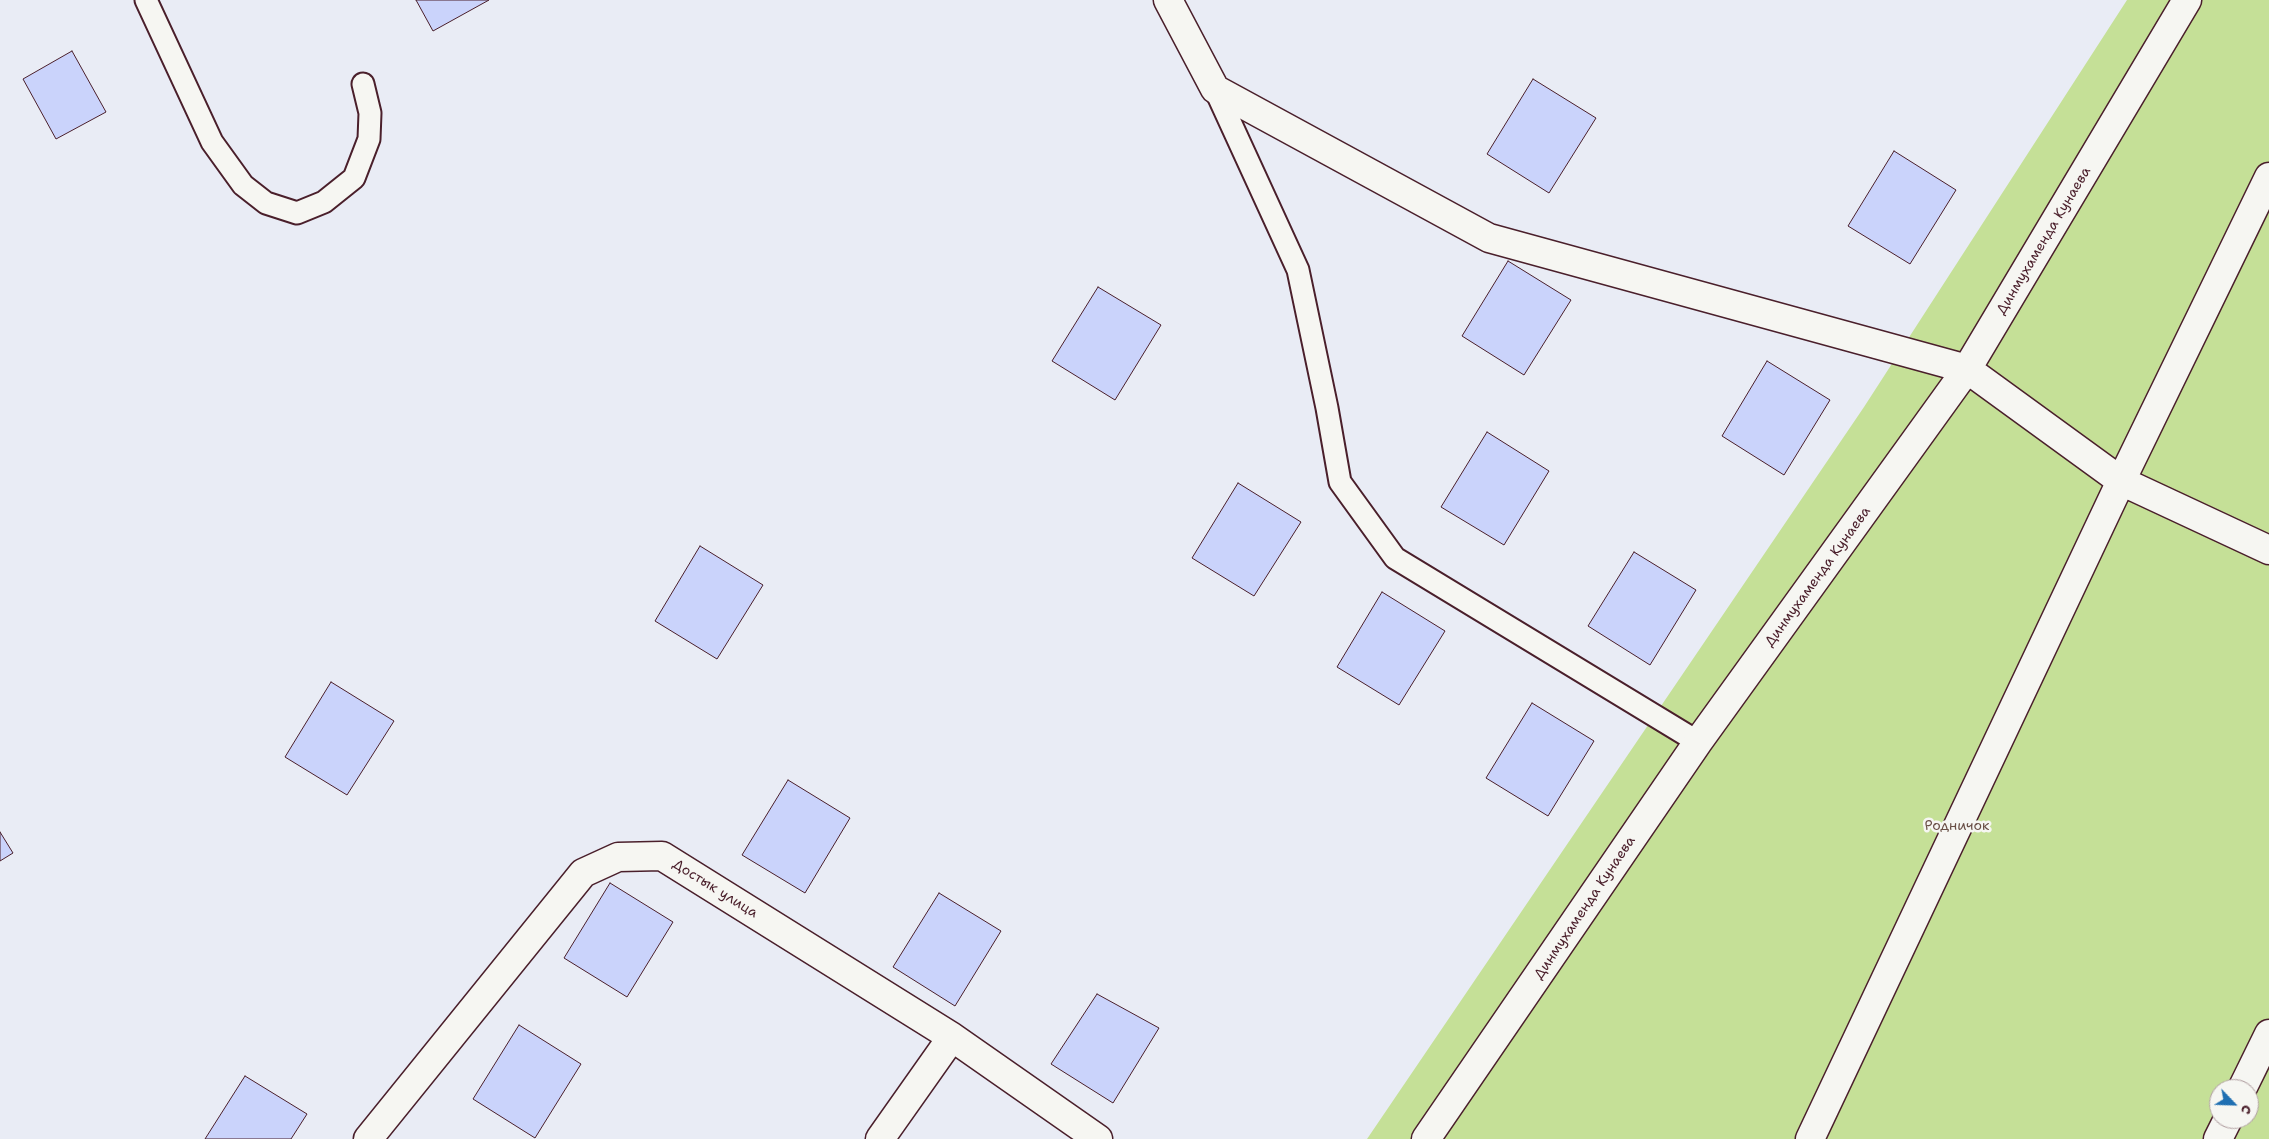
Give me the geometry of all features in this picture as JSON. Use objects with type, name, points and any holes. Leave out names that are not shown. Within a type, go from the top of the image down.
[{"type":"street","points":[[1168,0],[1215,89],[1490,238],[1967,369],[2121,480],[2269,550]]},
{"type":"street","name":"Динмухаменда Кунаева","points":[[1426,1139],[1698,742],[1967,369],[2187,0]]},
{"type":"street","points":[[1810,1139],[2121,480],[2269,176]]},
{"type":"street","name":"Достык улица","points":[[368,1139],[582,873],[618,857],[662,856],[952,1036],[1098,1139]]},
{"type":"street","points":[[2247,1079],[2269,1034]]},
{"type":"street","points":[[880,1139],[952,1036]]},
{"type":"lane","points":[[146,0],[212,142],[243,185],[266,203],[297,213],[324,202],[354,178],[369,139],[370,113],[363,84]]},
{"type":"lane","points":[[1215,89],[1298,270],[1327,408],[1340,482],[1395,558],[1698,742]]},
{"type":"green space","name":"Родничок","points":[[2127,0],[2269,0],[2269,1139],[1367,1139],[1864,407]]},
{"type":"building","points":[[416,0],[489,0],[433,31]]},
{"type":"building","points":[[72,51],[106,112],[56,139],[23,79]]},
{"type":"building","points":[[1533,79],[1596,118],[1549,193],[1487,154]]},
{"type":"building","points":[[1894,151],[1956,190],[1910,264],[1848,226]]},
{"type":"building","points":[[1508,261],[1571,300],[1524,375],[1462,336]]},
{"type":"building","points":[[1098,287],[1161,325],[1115,400],[1052,361]]},
{"type":"building","points":[[1767,361],[1830,400],[1784,475],[1722,436]]},
{"type":"building","points":[[1487,432],[1549,471],[1504,545],[1441,507]]},
{"type":"building","points":[[1238,483],[1301,522],[1254,596],[1192,558]]},
{"type":"building","points":[[700,546],[763,585],[717,659],[655,621]]},
{"type":"building","points":[[1634,552],[1696,590],[1650,665],[1588,626]]},
{"type":"building","points":[[1382,592],[1445,631],[1399,705],[1337,667]]},
{"type":"building","points":[[331,682],[394,721],[347,795],[285,757]]},
{"type":"building","points":[[1532,703],[1594,741],[1548,816],[1486,778]]},
{"type":"building","points":[[788,780],[850,818],[805,893],[742,855]]},
{"type":"building","points":[[0,832],[13,853],[0,861]]},
{"type":"building","points":[[610,883],[673,922],[627,997],[564,958]]},
{"type":"building","points":[[939,893],[1001,931],[955,1006],[893,967]]},
{"type":"building","points":[[1097,994],[1159,1028],[1113,1103],[1051,1064]]},
{"type":"building","points":[[519,1025],[581,1064],[535,1138],[473,1099]]},
{"type":"building","points":[[245,1076],[307,1114],[291,1139],[205,1139]]}]
